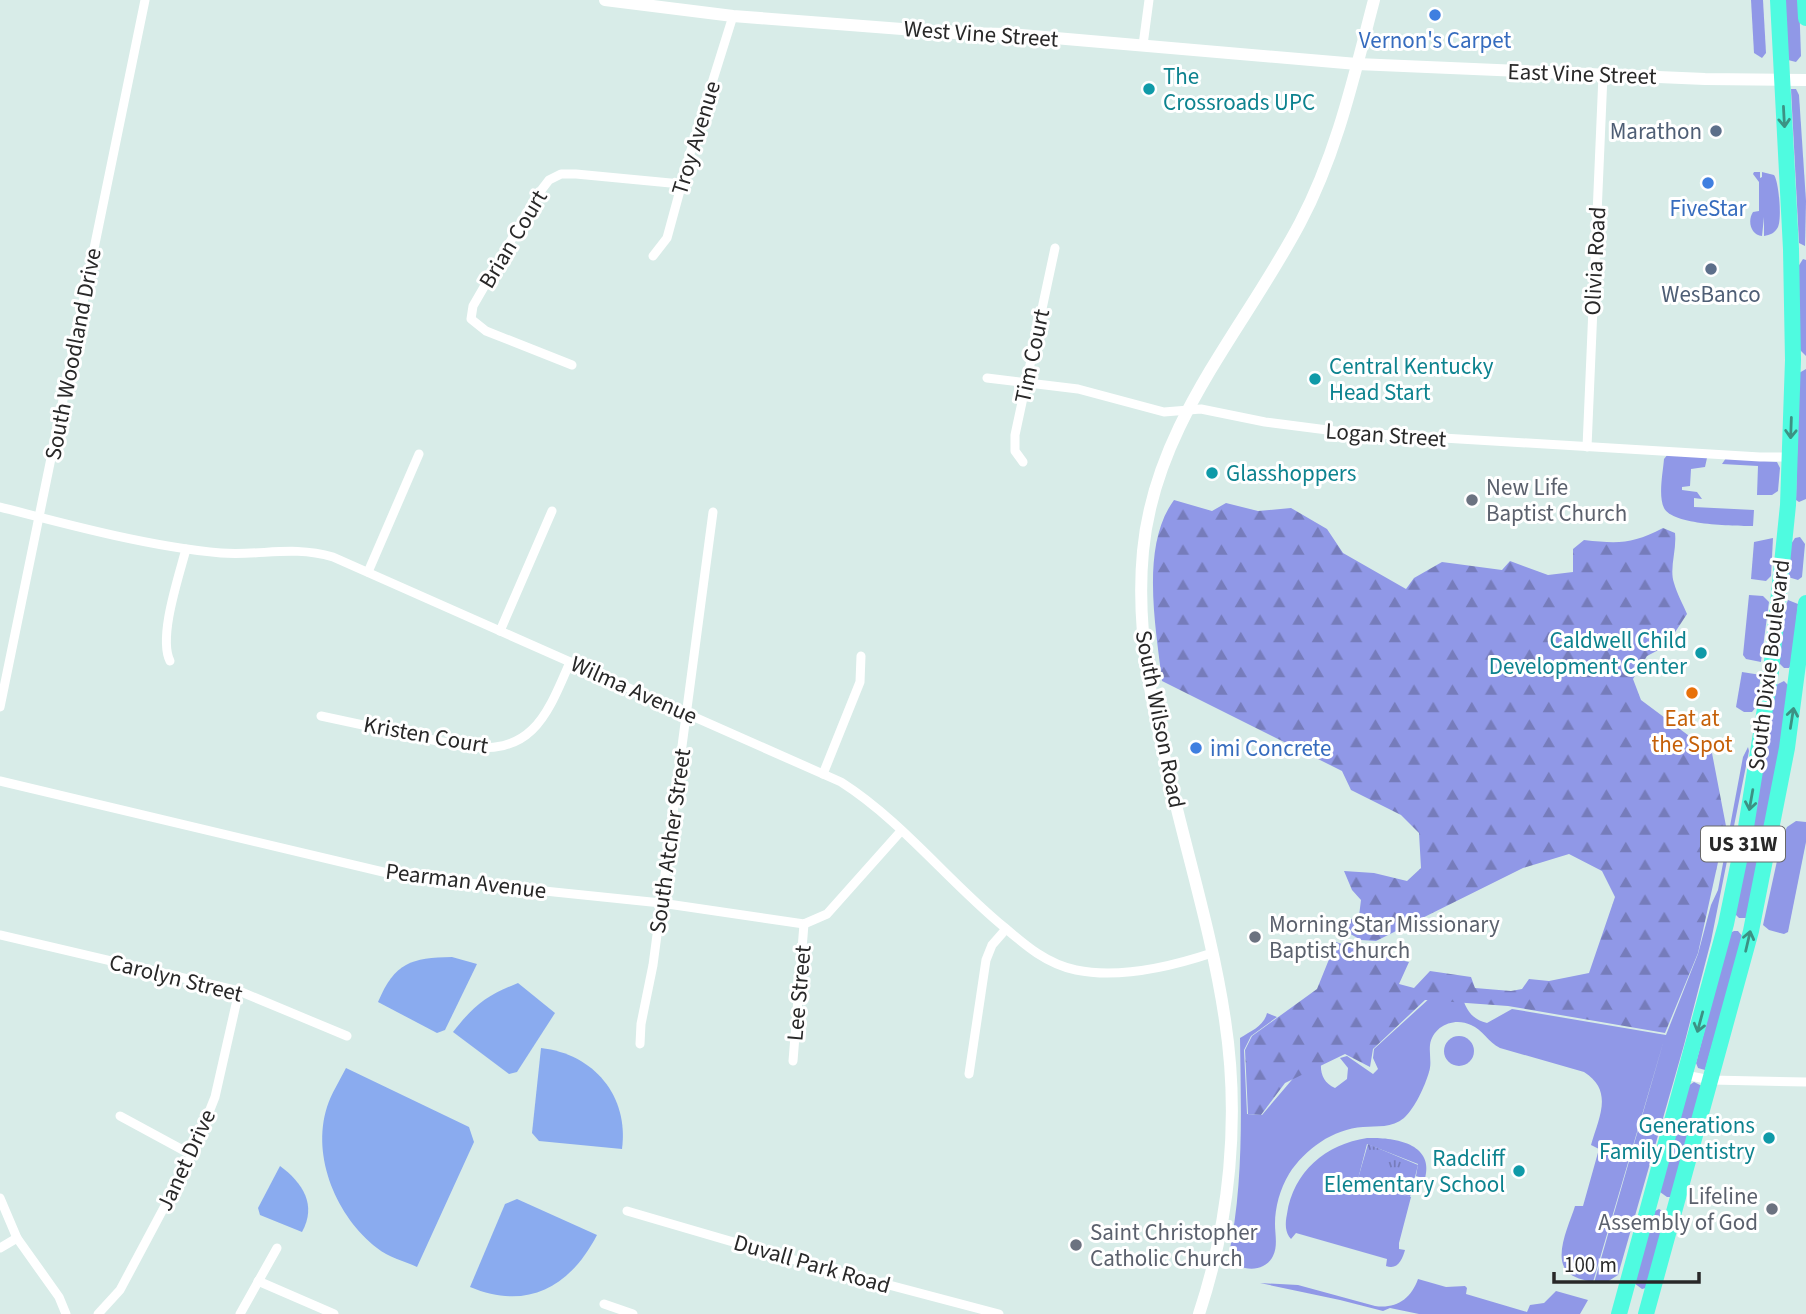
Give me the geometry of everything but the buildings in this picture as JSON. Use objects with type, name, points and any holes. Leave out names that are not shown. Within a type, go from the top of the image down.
[{"type":"highway","name":"South Dixie Boulevard","points":[[1619,1314],[1726,924],[1763,727],[1780,590],[1790,457],[1792,296],[1778,0]]},
{"type":"highway","points":[[1805,0],[1806,18]]},
{"type":"highway","name":"South Dixie Boulevard","points":[[1646,1314],[1744,960],[1776,811],[1797,682],[1806,603]]},
{"type":"main road","name":"West Vine Street","points":[[605,0],[733,16],[1143,45],[1357,64]]},
{"type":"main road","name":"South Wilson Road","points":[[1199,1314],[1218,1250],[1227,1186],[1231,1135],[1228,1045],[1221,994],[1146,666],[1140,587],[1147,522],[1161,471],[1186,411],[1312,201],[1338,133],[1374,0]]},
{"type":"main road","name":"East Vine Street","points":[[1357,64],[1604,75],[1806,80]]},
{"type":"street","name":"South Woodland Drive","points":[[0,707],[145,0]]},
{"type":"street","points":[[1143,45],[1149,0]]},
{"type":"street","name":"Troy Avenue","points":[[653,256],[667,238],[733,16]]},
{"type":"street","name":"Olivia Road","points":[[1587,447],[1604,75]]},
{"type":"street","name":"Brian Court","points":[[572,365],[486,331],[471,319],[473,306],[536,197],[549,180],[568,173],[681,184]]},
{"type":"street","name":"Tim Court","points":[[1023,462],[1015,451],[1014,443],[1055,248]]},
{"type":"street","name":"Logan Street","points":[[987,378],[1078,389],[1164,412],[1201,409],[1265,422],[1343,432],[1790,457]]},
{"type":"street","points":[[368,572],[419,454]]},
{"type":"street","name":"Wilma Avenue","points":[[0,506],[186,549],[250,553],[304,550],[333,557],[823,774],[861,795],[972,901],[1038,955],[1051,962],[1077,970],[1133,971],[1189,961],[1212,953]]},
{"type":"street","points":[[500,631],[552,511]]},
{"type":"street","name":"South Atcher Street","points":[[640,1044],[641,1024],[653,965],[713,512]]},
{"type":"street","points":[[170,661],[165,652],[166,635],[186,549]]},
{"type":"street","points":[[823,774],[860,682],[862,656]]},
{"type":"street","name":"Kristen Court","points":[[321,716],[461,746],[479,749],[497,747],[524,737],[538,724],[554,700],[570,662]]},
{"type":"street","name":"Pearman Avenue","points":[[0,781],[400,876],[661,903],[804,924]]},
{"type":"street","points":[[804,924],[827,914],[901,831]]},
{"type":"street","name":"Lee Street","points":[[793,1061],[804,924]]},
{"type":"street","points":[[969,1074],[986,960],[992,945],[1006,929]]},
{"type":"street","name":"Carolyn Street","points":[[0,935],[240,991],[347,1036]]},
{"type":"street","name":"Janet Drive","points":[[98,1314],[120,1290],[192,1155],[215,1097],[240,991]]},
{"type":"street","points":[[1685,1076],[1711,1080],[1806,1082]]},
{"type":"street","points":[[120,1116],[192,1155]]},
{"type":"street","points":[[0,1198],[17,1238],[59,1297],[66,1314]]},
{"type":"street","name":"Duvall Park Road","points":[[626,1211],[798,1261],[999,1314]]},
{"type":"street","points":[[0,1248],[17,1238]]},
{"type":"street","points":[[240,1314],[277,1248]]},
{"type":"street","points":[[258,1281],[334,1314]]},
{"type":"street","points":[[604,1304],[633,1314]]},
{"type":"green space","points":[[1751,0],[1763,0],[1766,53],[1762,58],[1754,53]]},
{"type":"green space","points":[[1785,0],[1799,0],[1801,56],[1796,62],[1788,60]]},
{"type":"green space","points":[[1791,89],[1796,89],[1799,95],[1806,201],[1805,246],[1799,243]]},
{"type":"green space","points":[[1760,172],[1760,178],[1762,172],[1774,175],[1780,216],[1775,231],[1764,236],[1764,217],[1762,236],[1755,233],[1750,223],[1753,212],[1759,211],[1759,182],[1753,174]]},
{"type":"green space","points":[[1803,259],[1806,260],[1806,356],[1799,349],[1798,267]]},
{"type":"green space","points":[[1806,369],[1806,499],[1799,502],[1796,500],[1799,373]]},
{"type":"green space","points":[[1668,454],[1707,458],[1705,467],[1691,469],[1690,486],[1682,487],[1682,490],[1697,492],[1702,499],[1694,498],[1694,507],[1754,510],[1753,526],[1704,523],[1669,514],[1662,503],[1661,491],[1664,459]]},
{"type":"green space","points":[[1726,458],[1777,462],[1780,468],[1778,491],[1772,495],[1757,495],[1758,466],[1722,464]]},
{"type":"green space","points":[[1174,500],[1212,511],[1226,503],[1258,511],[1291,508],[1327,529],[1343,553],[1406,589],[1414,578],[1442,562],[1502,570],[1510,561],[1548,575],[1573,572],[1573,549],[1584,540],[1625,541],[1663,528],[1675,533],[1673,577],[1687,614],[1666,646],[1647,656],[1633,679],[1641,700],[1712,753],[1726,826],[1698,953],[1665,1033],[1508,1006],[1425,1000],[1373,1049],[1370,1067],[1345,1054],[1285,1083],[1261,1115],[1248,1114],[1245,1050],[1252,1036],[1317,989],[1336,942],[1409,962],[1399,984],[1414,988],[1430,971],[1471,977],[1475,988],[1511,991],[1522,989],[1529,979],[1549,981],[1589,973],[1615,897],[1602,871],[1569,854],[1523,868],[1376,941],[1361,940],[1340,928],[1344,922],[1359,916],[1361,900],[1352,890],[1344,871],[1374,873],[1407,881],[1421,868],[1419,833],[1401,815],[1351,790],[1342,771],[1162,681],[1154,613],[1154,564],[1163,519]]},
{"type":"green space","points":[[1800,537],[1805,544],[1802,577],[1798,580],[1788,577],[1791,544],[1795,538]]},
{"type":"green space","points":[[1773,538],[1771,576],[1766,581],[1751,579],[1754,542]]},
{"type":"green space","points":[[1749,595],[1763,596],[1769,602],[1761,662],[1746,659],[1743,655]]},
{"type":"green space","points":[[1788,600],[1798,604],[1792,664],[1789,668],[1784,668],[1779,663]]},
{"type":"green space","points":[[1742,672],[1761,675],[1756,707],[1752,712],[1744,712],[1736,707]]},
{"type":"green space","points":[[1784,681],[1788,685],[1782,743],[1746,918],[1739,918],[1734,913],[1776,685]]},
{"type":"green space","points":[[1748,747],[1711,941],[1618,1275],[1607,1282],[1594,1283],[1664,1040],[1593,1282],[1567,1271],[1563,1265],[1562,1248],[1575,1206],[1583,1206],[1599,1149],[1591,1145],[1602,1105],[1599,1087],[1584,1072],[1500,1048],[1475,1027],[1458,1022],[1440,1028],[1432,1038],[1427,1078],[1416,1103],[1404,1118],[1389,1125],[1341,1132],[1321,1142],[1303,1156],[1286,1180],[1279,1198],[1275,1218],[1275,1248],[1269,1262],[1252,1269],[1239,1266],[1228,1259],[1239,1176],[1240,1038],[1260,1025],[1267,1013],[1277,1017],[1251,1036],[1244,1050],[1247,1114],[1262,1115],[1296,1075],[1321,1062],[1324,1078],[1335,1088],[1347,1079],[1348,1068],[1340,1058],[1347,1056],[1373,1074],[1378,1069],[1373,1058],[1374,1049],[1431,997],[1463,999],[1472,1015],[1487,1023],[1512,1009],[1666,1035],[1698,954],[1711,905],[1718,890],[1743,757]]},
{"type":"green space","points":[[1796,821],[1806,822],[1806,842],[1788,932],[1784,934],[1769,930],[1763,925],[1782,838],[1787,827]]},
{"type":"green space","points":[[1738,931],[1743,937],[1705,1070],[1698,1068],[1696,1063],[1730,933]]},
{"type":"green space","points":[[1459,1036],[1470,1040],[1474,1051],[1470,1062],[1459,1066],[1448,1062],[1444,1051],[1448,1040]]},
{"type":"green space","points":[[1694,1082],[1702,1086],[1671,1197],[1667,1197],[1660,1192],[1688,1086]]},
{"type":"green space","points":[[1367,1138],[1400,1141],[1418,1150],[1424,1157],[1425,1179],[1416,1176],[1418,1164],[1367,1144],[1357,1183],[1411,1197],[1399,1243],[1399,1249],[1405,1250],[1401,1261],[1394,1267],[1386,1266],[1387,1259],[1296,1233],[1291,1239],[1287,1231],[1286,1217],[1290,1199],[1304,1173],[1314,1162],[1338,1146]]},
{"type":"green space","points":[[1368,1144],[1418,1165],[1410,1197],[1357,1182]]},
{"type":"green space","points":[[1659,1209],[1666,1213],[1646,1288],[1642,1289],[1634,1283],[1655,1211]]},
{"type":"green space","points":[[1418,1279],[1446,1287],[1465,1286],[1466,1294],[1527,1312],[1530,1305],[1544,1303],[1556,1291],[1588,1300],[1580,1314],[1419,1314],[1390,1308],[1383,1311],[1260,1283],[1298,1285],[1383,1307],[1396,1304],[1407,1297]]},
{"type":"shaded area","points":[[452,957],[477,964],[445,1030],[437,1033],[378,1002],[391,978],[406,965],[426,959]]},
{"type":"shaded area","points":[[518,983],[555,1013],[517,1072],[509,1074],[453,1032],[481,1002]]},
{"type":"shaded area","points":[[541,1048],[577,1059],[604,1081],[620,1112],[622,1149],[539,1141],[532,1133]]},
{"type":"shaded area","points":[[346,1068],[469,1127],[474,1142],[417,1267],[381,1251],[363,1235],[339,1203],[331,1185],[322,1146],[323,1126],[329,1102]]},
{"type":"shaded area","points":[[280,1166],[301,1187],[308,1204],[302,1232],[260,1215],[258,1208]]},
{"type":"shaded area","points":[[517,1199],[597,1235],[574,1268],[545,1290],[510,1296],[491,1294],[470,1287],[505,1204]]},
{"type":"place","name":"Vernon's Carpet","points":[[1435,15]]},
{"type":"place","name":"The Crossroads UPC","points":[[1149,89]]},
{"type":"place","name":"Marathon","points":[[1716,131]]},
{"type":"place","name":"FiveStar","points":[[1708,183]]},
{"type":"place","name":"WesBanco","points":[[1711,269]]},
{"type":"place","name":"Central Kentucky Head Start","points":[[1315,379]]},
{"type":"place","name":"Glasshoppers","points":[[1212,473]]},
{"type":"place","name":"New Life Baptist Church","points":[[1472,500]]},
{"type":"place","name":"Caldwell Child Development Center","points":[[1701,653]]},
{"type":"place","name":"Eat at the Spot","points":[[1692,693]]},
{"type":"place","name":"imi Concrete","points":[[1196,748]]},
{"type":"place","name":"Morning Star Missionary Baptist Church","points":[[1255,937]]},
{"type":"place","name":"Generations Family Dentistry","points":[[1769,1138]]},
{"type":"place","name":"Radcliff Elementary School","points":[[1519,1171]]},
{"type":"place","name":"Lifeline Assembly of God","points":[[1772,1209]]},
{"type":"place","name":"Saint Christopher Catholic Church","points":[[1076,1245]]}]
